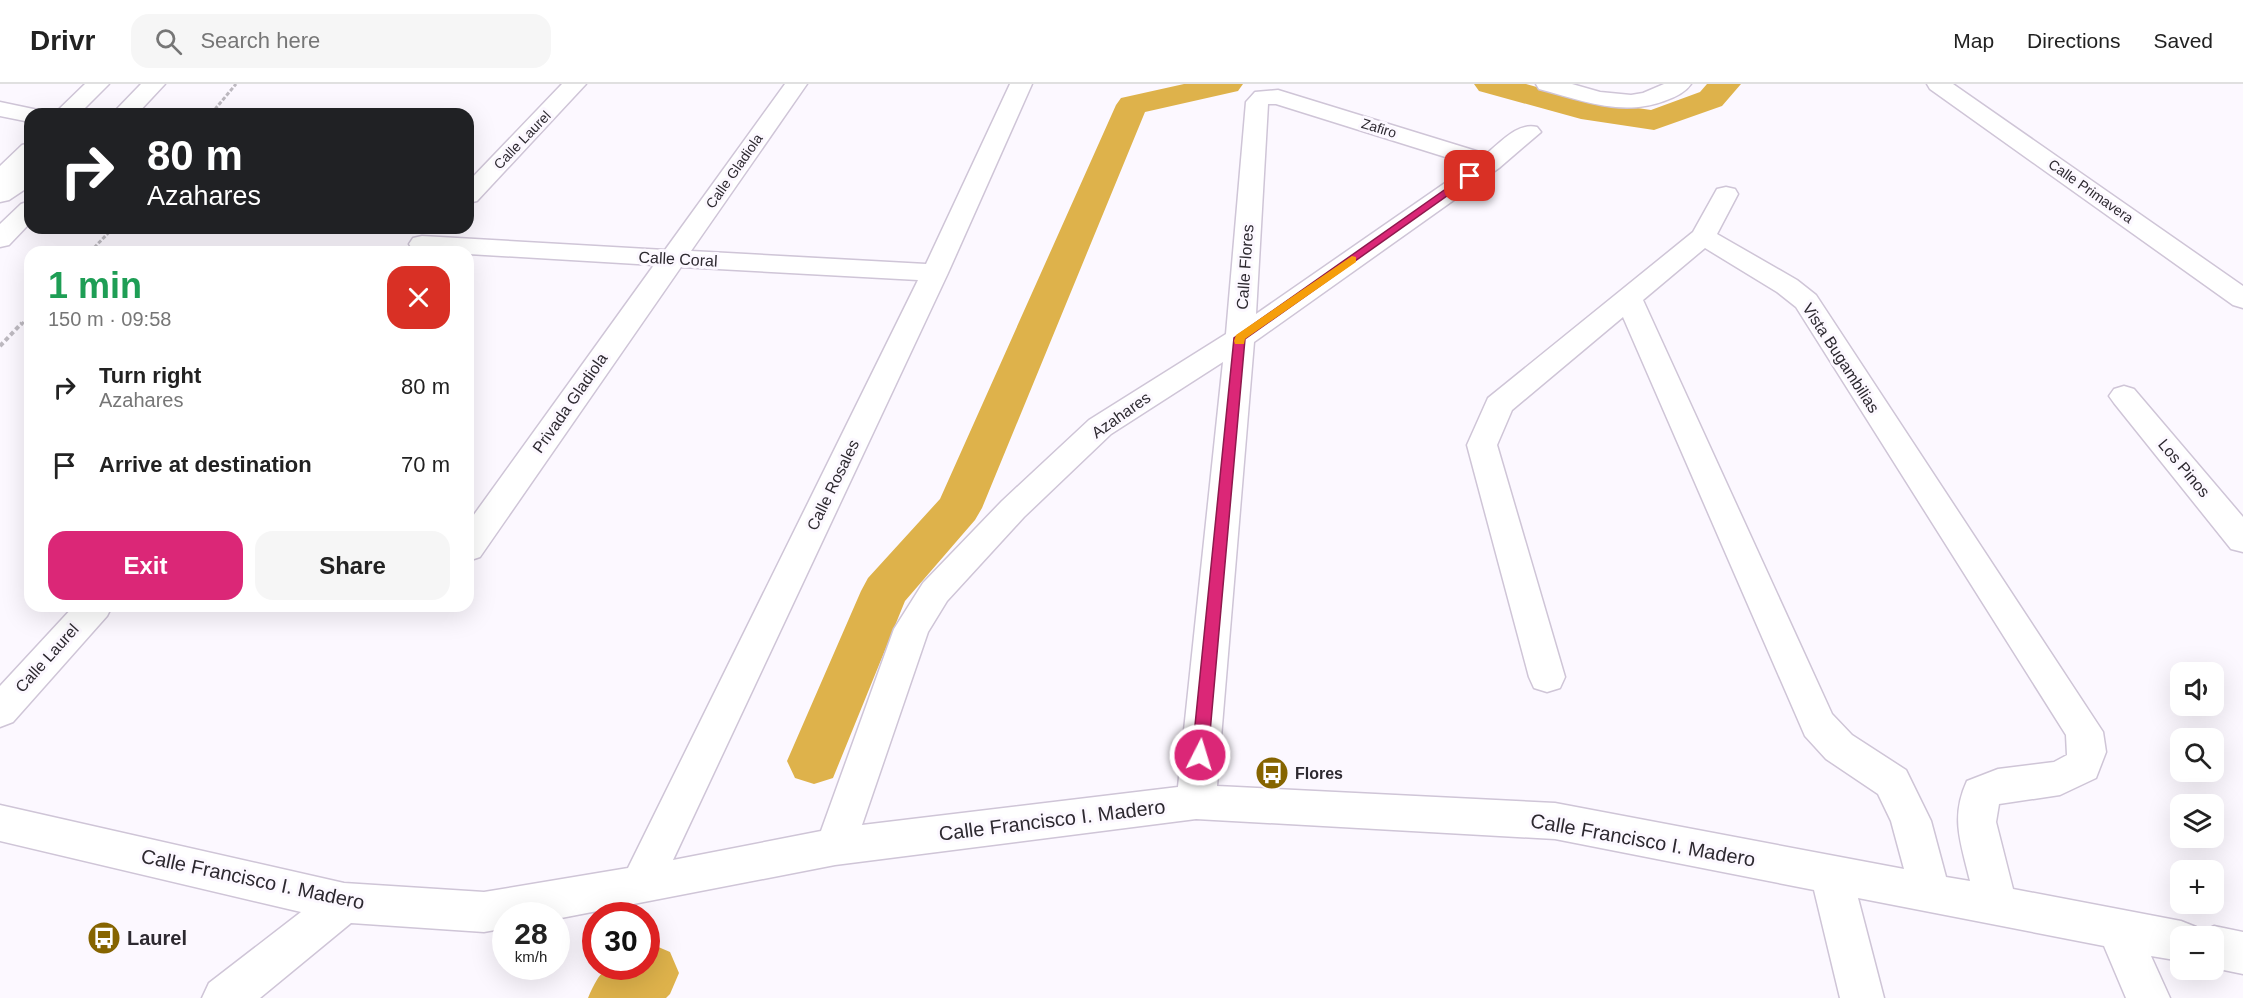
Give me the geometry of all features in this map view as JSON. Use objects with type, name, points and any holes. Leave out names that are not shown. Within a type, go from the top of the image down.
[{"type":"street","points":[[72,108],[98,84]]},
{"type":"street","points":[[130,108],[154,84]]},
{"type":"street","name":"Calle Laurel","points":[[474,190],[575,84]]},
{"type":"street","name":"Calle Gladiola","points":[[673,258],[796,84]]},
{"type":"street","name":"Calle Rosales","points":[[641,884],[935,273],[1021,84]]},
{"type":"street","points":[[1547,84],[1618,102],[1639,102],[1664,95],[1680,84]]},
{"type":"street","name":"Calle Primavera","points":[[1938,84],[2243,299]]},
{"type":"street","name":"Zafiro","points":[[1267,96],[1490,162]]},
{"type":"street","name":"Calle Flores","points":[[1196,801],[1240,338],[1257,102],[1267,96]]},
{"type":"street","points":[[0,109],[24,114]]},
{"type":"street","name":"Azahares","points":[[835,847],[912,628],[935,592],[1013,508],[1100,427],[1240,338],[1529,132]]},
{"type":"street","points":[[0,180],[24,156]]},
{"type":"street","points":[[0,195],[24,179]]},
{"type":"street","points":[[1547,677],[1482,445],[1499,405],[1703,236],[1726,194]]},
{"type":"street","points":[[0,240],[24,215]]},
{"type":"street","name":"Vista Bugambilias","points":[[1703,236],[1787,286],[1806,301],[2084,732],[2087,752],[2082,766],[2060,778],[1998,786],[1981,793],[1976,822],[1996,904]]},
{"type":"street","name":"Calle Coral","points":[[424,241],[935,273]]},
{"type":"street","name":"Privada Gladiola","points":[[474,540],[673,258]]},
{"type":"street","points":[[1628,298],[1818,725],[1839,747],[1892,782],[1911,821],[1930,891]]},
{"type":"street","name":"Los Pinos","points":[[2124,396],[2243,540]]},
{"type":"street","name":"Calle Laurel","points":[[0,711],[90,612]]},
{"type":"street","name":"Calle Francisco I. Madero","points":[[0,823],[344,903],[484,912],[835,847],[1196,801],[1555,821],[2170,939]]},
{"type":"street","points":[[1831,874],[1862,998]]},
{"type":"street","points":[[224,998],[265,968],[344,903]]},
{"type":"street","points":[[2117,928],[2148,998]]},
{"type":"street","points":[[2224,949],[2243,952]]},
{"type":"path","points":[[216,108],[236,84]]},
{"type":"path","points":[[96,246],[108,234]]},
{"type":"path","points":[[0,346],[24,321]]},
{"type":"waterway","points":[[814,761],[885,591],[959,508],[1132,105],[1227,84]]},
{"type":"waterway","points":[[1490,84],[1581,109],[1654,120],[1711,99],[1725,84]]},
{"type":"waterway","points":[[619,998],[641,980]]},
{"type":"slow traffic","points":[[1239,341],[1240,338],[1352,259]]},
{"type":"place","name":"Flores","points":[[1272,773]]},
{"type":"place","name":"Laurel","points":[[104,938]]},
{"type":"route","points":[[1200,755],[1240,338],[1470,176]]}]
